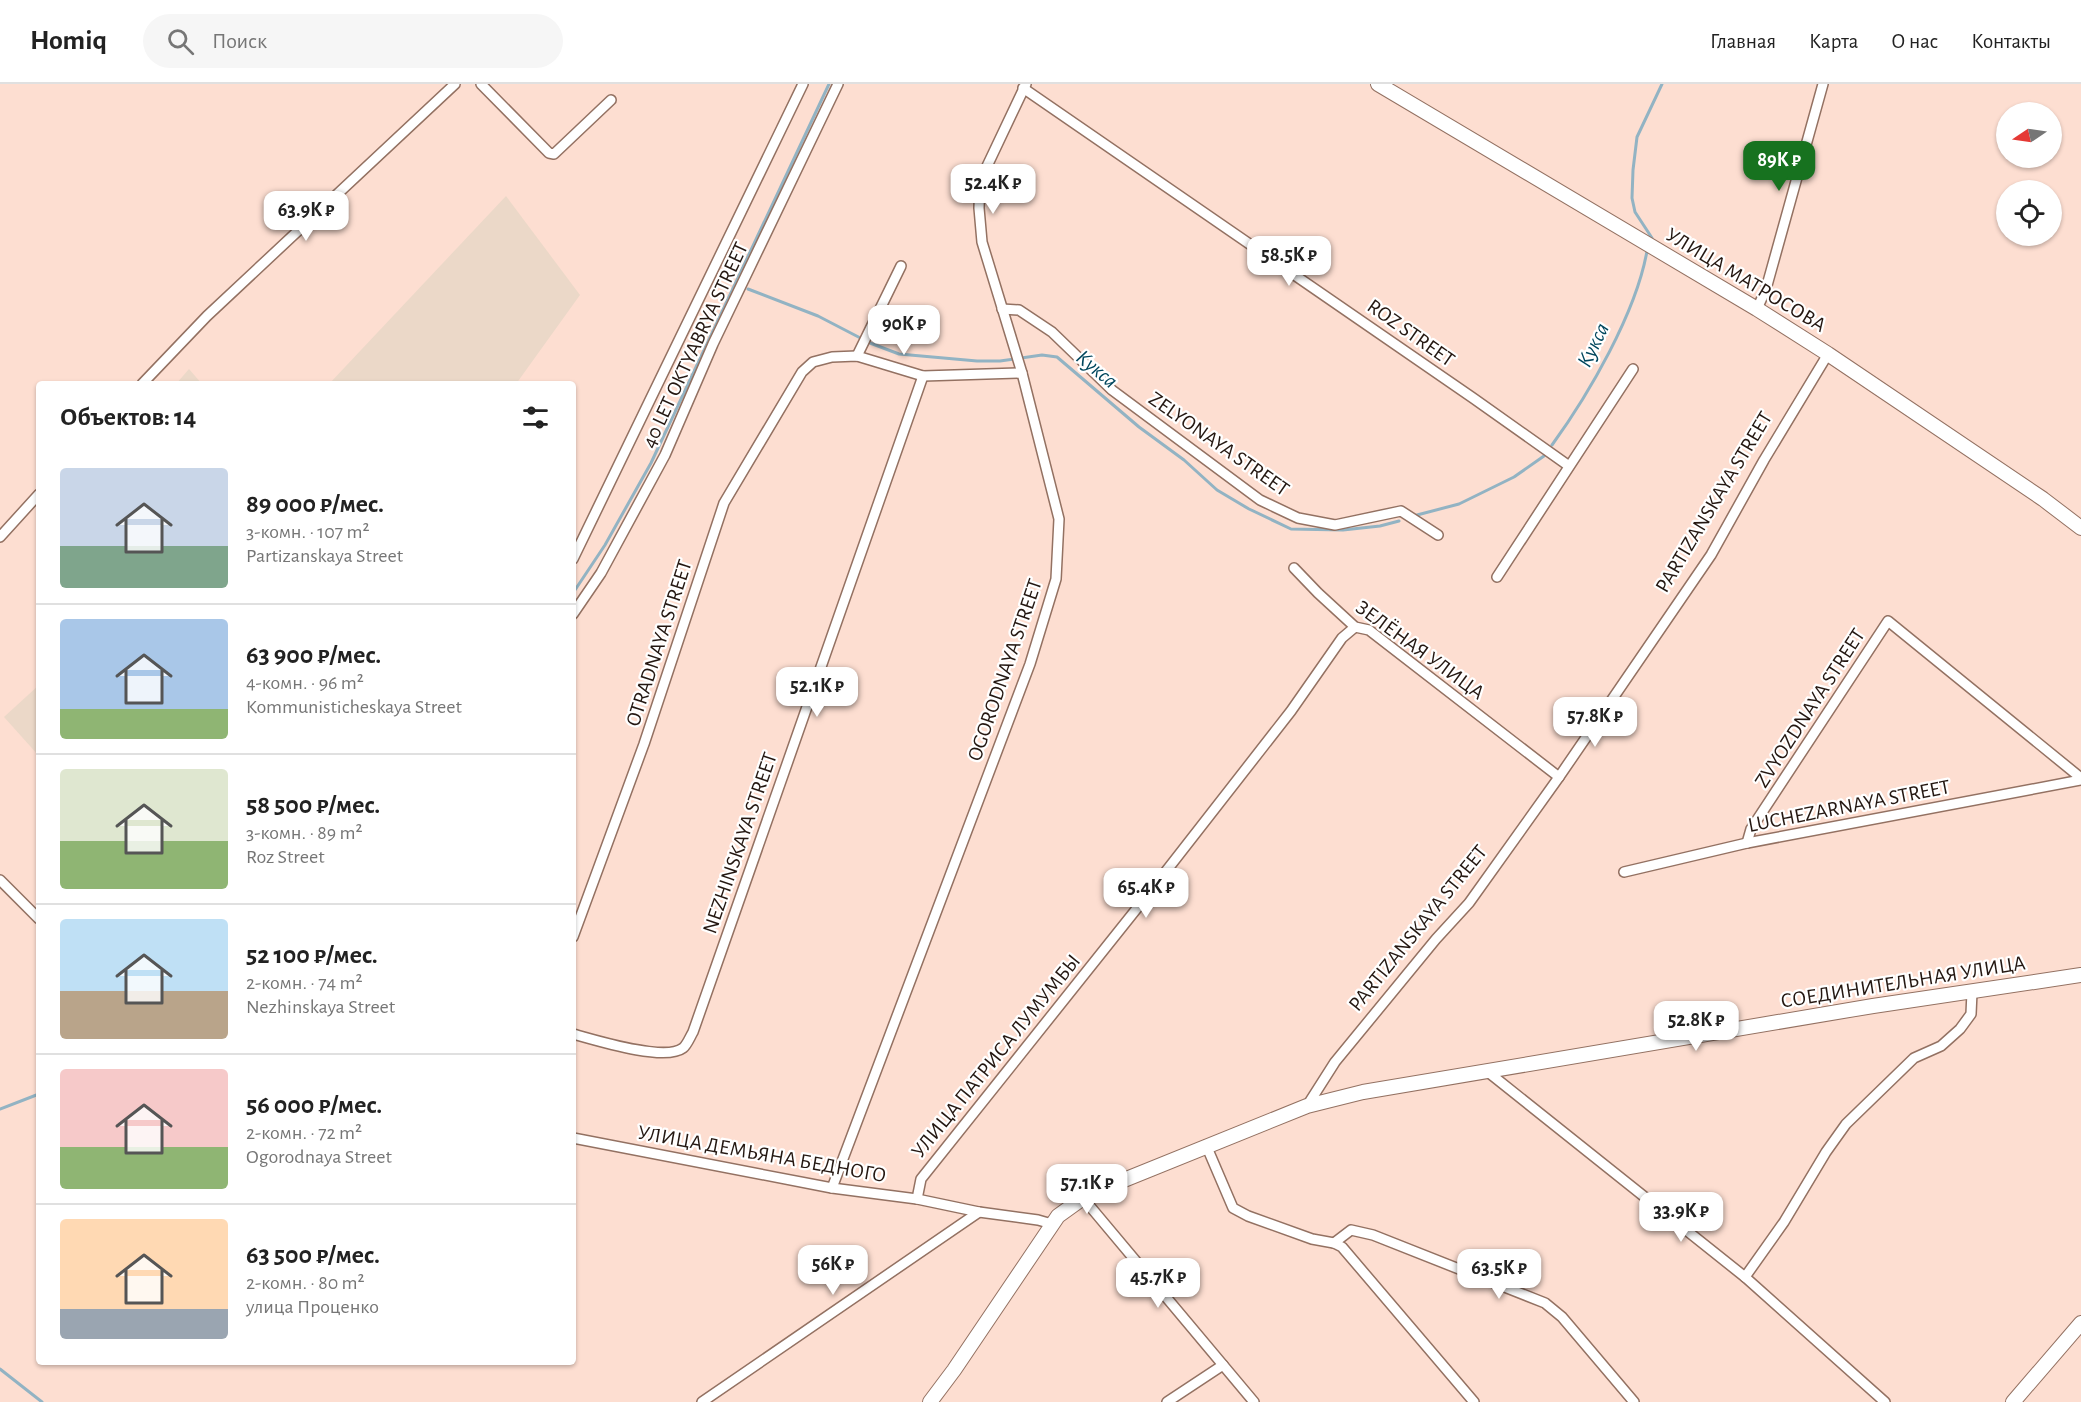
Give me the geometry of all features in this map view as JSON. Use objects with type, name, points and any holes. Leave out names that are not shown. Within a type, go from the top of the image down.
[{"type":"street","points":[[145,381],[207,316],[455,84]]},
{"type":"street","points":[[481,84],[549,153],[554,154],[611,100]]},
{"type":"street","name":"40 LET OKTYABRYA STREET","points":[[576,555],[803,84]]},
{"type":"street","name":"40 LET OKTYABRYA STREET","points":[[576,610],[601,573],[665,455],[713,344],[838,84]]},
{"type":"street","name":"УЛИЦА МАТРОСОВА","points":[[1378,84],[1757,309],[1828,354],[2043,499],[2081,528]]},
{"type":"street","points":[[1757,309],[1766,289],[1823,84]]},
{"type":"street","name":"OGORODNAYA STREET","points":[[832,1188],[1030,664],[1056,579],[1059,519],[1021,369],[982,242],[979,208],[980,181],[1024,86]]},
{"type":"street","name":"ROZ STREET","points":[[1024,86],[1569,466]]},
{"type":"street","points":[[901,266],[857,356],[923,376],[1021,369]]},
{"type":"street","name":"ZELYONAYA STREET","points":[[1002,309],[1019,310],[1052,332],[1112,390],[1260,500],[1298,519],[1335,525],[1401,510],[1438,535]]},
{"type":"street","name":"PARTIZANSKAYA STREET","points":[[1307,1106],[1335,1062],[1436,939],[1470,903],[1558,777],[1711,555],[1764,460],[1828,354]]},
{"type":"street","name":"OTRADNAYA STREET","points":[[576,929],[644,744],[724,503],[802,372],[813,362],[832,357],[857,356]]},
{"type":"street","points":[[1497,577],[1633,369]]},
{"type":"street","name":"NEZHINSKAYA STREET","points":[[576,1035],[640,1051],[670,1053],[684,1048],[697,1021],[923,376]]},
{"type":"street","points":[[0,537],[36,497]]},
{"type":"street","name":"ЗЕЛЁНАЯ УЛИЦА","points":[[1294,568],[1355,627],[1369,630],[1558,777]]},
{"type":"street","name":"ZVYOZDNAYA STREET","points":[[1747,843],[1751,829],[1888,621],[2081,779]]},
{"type":"street","name":"УЛИЦА ПАТРИСА ЛУМУМБЫ","points":[[917,1199],[921,1179],[1249,765],[1291,711],[1342,638],[1355,627]]},
{"type":"street","name":"LUCHEZARNAYA STREET","points":[[1624,872],[1747,843],[2081,779]]},
{"type":"street","points":[[0,879],[36,916]]},
{"type":"street","name":"СОЕДИНИТЕЛЬНАЯ УЛИЦА","points":[[1307,1106],[1363,1092],[1873,1006],[2081,975]]},
{"type":"street","points":[[1745,1277],[1784,1222],[1826,1152],[1846,1124],[1914,1058],[1941,1046],[1960,1029],[1971,1014],[1972,992]]},
{"type":"street","points":[[1488,1072],[1745,1277],[1885,1402]]},
{"type":"street","points":[[930,1402],[1058,1216],[1083,1198],[1206,1145],[1307,1106]]},
{"type":"street","name":"УЛИЦА ДЕМЬЯНА БЕДНОГО","points":[[576,1139],[832,1188],[917,1199],[1052,1224]]},
{"type":"street","points":[[1206,1145],[1233,1208],[1248,1216],[1312,1239],[1334,1243],[1342,1247],[1474,1402]]},
{"type":"street","points":[[1083,1198],[1254,1402]]},
{"type":"street","points":[[702,1402],[979,1212]]},
{"type":"street","points":[[1334,1243],[1352,1230],[1373,1235],[1545,1303],[1562,1317],[1634,1402]]},
{"type":"street","points":[[2013,1402],[2081,1323]]},
{"type":"street","points":[[1167,1402],[1223,1365]]},
{"type":"shaded area","points":[[506,196],[580,295],[518,381],[332,381]]},
{"type":"shaded area","points":[[189,369],[199,381],[179,381]]},
{"type":"shaded area","points":[[36,688],[36,753],[4,717]]},
{"type":"waterway","name":"Кукса","points":[[576,588],[605,545],[651,463],[829,84]]},
{"type":"waterway","name":"Кукса","points":[[1652,238],[1635,212],[1632,198],[1633,170],[1637,137],[1662,84]]},
{"type":"waterway","name":"Кукса","points":[[1552,445],[1581,402],[1622,326],[1633,300],[1647,251]]},
{"type":"waterway","name":"Кукса","points":[[748,289],[818,316],[870,343],[899,354],[977,361],[1000,361],[1042,355],[1057,357],[1139,427],[1184,460],[1217,490],[1249,509],[1291,529],[1343,530],[1380,526],[1399,521]]},
{"type":"waterway","name":"Кукса","points":[[1417,515],[1459,504],[1514,477],[1544,456]]},
{"type":"waterway","name":"Кукса","points":[[0,1109],[36,1095]]},
{"type":"waterway","name":"Кукса","points":[[0,1369],[42,1402]]}]
